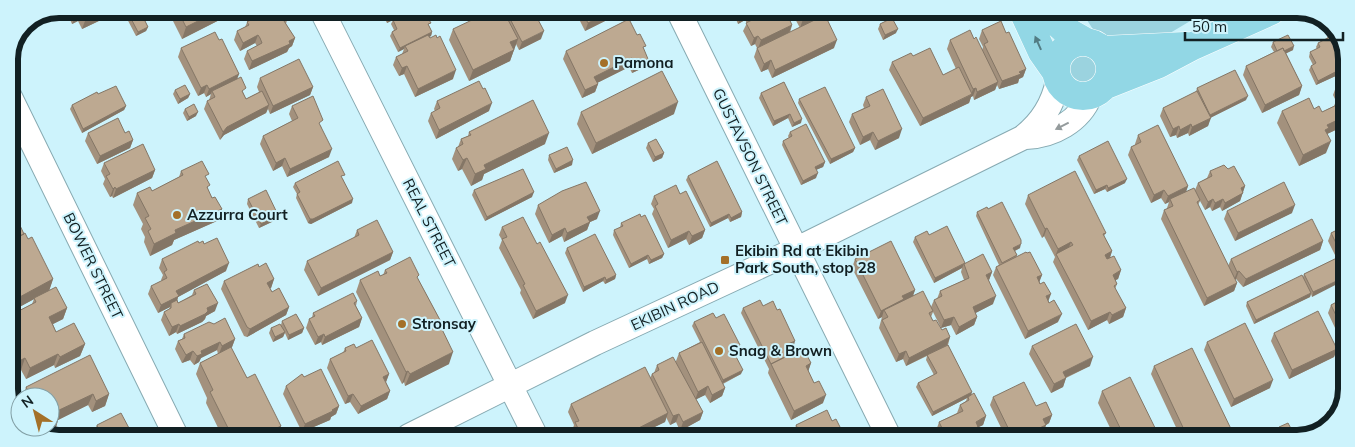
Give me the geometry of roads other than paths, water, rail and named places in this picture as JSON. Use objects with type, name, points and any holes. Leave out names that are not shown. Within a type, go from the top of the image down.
[{"type":"main road","points":[[1026,18],[1042,52],[1071,94],[1098,91],[1256,18]]},
{"type":"main road","points":[[1052,18],[1065,30],[1095,46],[1109,58],[1111,67],[1110,77],[1098,91]]},
{"type":"main road","points":[[1057,76],[1061,53],[1068,46],[1194,46]]},
{"type":"street","name":"REAL STREET","points":[[326,18],[532,430]]},
{"type":"street","name":"GUSTAVSON STREET","points":[[682,18],[885,430]]},
{"type":"street","name":"EKIBIN ROAD","points":[[421,430],[510,385],[795,250],[1022,138],[1041,121],[1048,110],[1057,76]]},
{"type":"street","name":"EKIBIN ROAD","points":[[1022,138],[1041,137],[1074,119],[1098,91]]},
{"type":"street","name":"BOWER STREET","points":[[18,114],[173,430]]},
{"type":"place","name":"Pamona","points":[[604,63]]},
{"type":"place","name":"Azzurra Court","points":[[177,215]]},
{"type":"place","name":"Ekibin Rd at Ekibin Park South, stop 28","points":[[725,260]]},
{"type":"place","name":"Stronsay","points":[[402,324]]},
{"type":"place","name":"Snag & Brown","points":[[719,351]]}]
